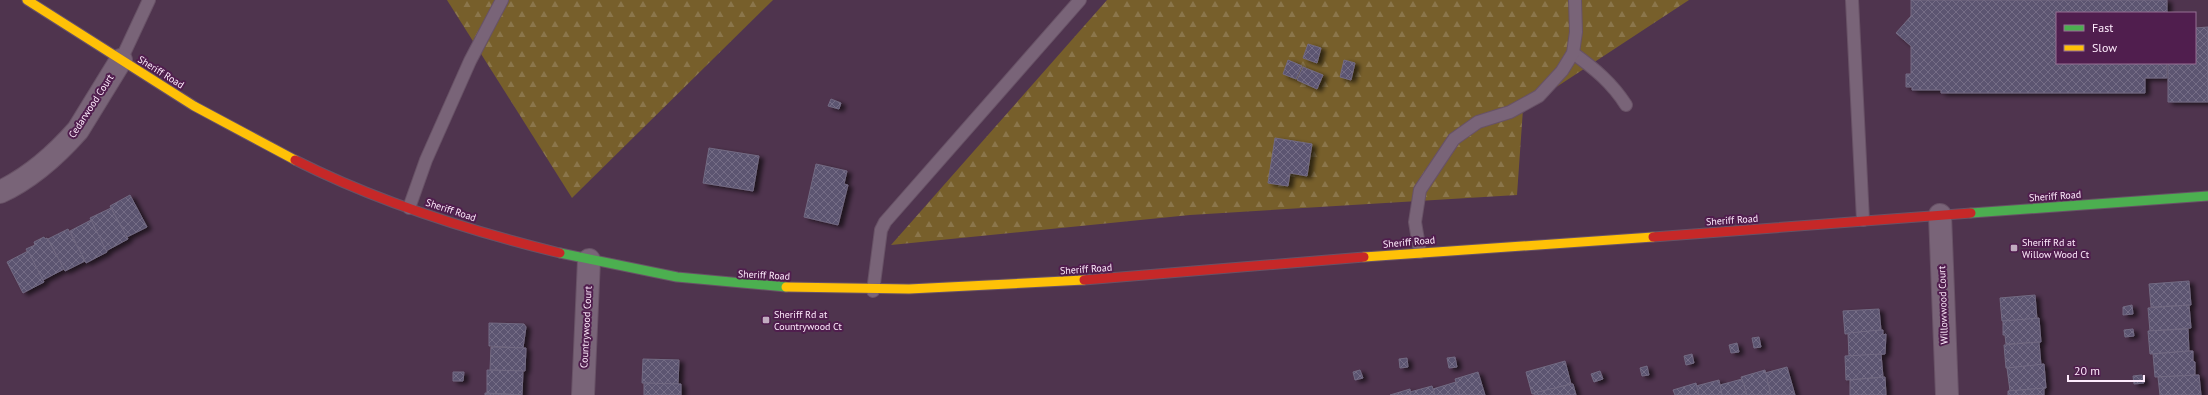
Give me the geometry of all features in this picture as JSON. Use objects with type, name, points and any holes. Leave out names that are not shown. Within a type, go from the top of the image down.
[{"type":"main road","name":"Sheriff Road","points":[[27,0],[158,84],[271,149],[304,165],[409,208],[485,233],[589,260],[696,281],[744,286],[874,291],[1075,282],[1420,252],[1736,231],[1863,220],[2208,196]]},
{"type":"street","name":"Cedarwood Court","points":[[0,192],[25,178],[70,139],[78,130],[121,60]]},
{"type":"street","name":"Willowwood Court","points":[[1940,215],[1947,395]]},
{"type":"street","name":"Countrywood Court","points":[[582,395],[589,260]]},
{"type":"lane","points":[[121,60],[149,0]]},
{"type":"lane","points":[[409,208],[426,160],[470,61],[502,0]]},
{"type":"lane","points":[[874,291],[881,230],[885,222],[1080,0]]},
{"type":"lane","points":[[1420,252],[1415,222],[1420,190],[1454,139],[1478,122],[1510,112],[1539,96],[1562,71],[1573,53],[1576,32],[1575,0]]},
{"type":"lane","points":[[1852,0],[1863,220]]},
{"type":"lane","points":[[1573,53],[1605,79],[1614,88],[1626,105]]},
{"type":"green space","points":[[447,0],[773,0],[572,198]]},
{"type":"green space","points":[[1107,0],[1689,0],[1523,109],[1517,195],[1190,215],[891,245]]},
{"type":"building","points":[[1911,0],[2167,0],[2167,12],[2056,12],[2056,64],[2167,64],[2167,78],[2145,78],[2145,93],[1941,93],[1941,90],[1912,90],[1912,87],[1906,87],[1906,74],[1911,74],[1911,46],[1896,33],[1911,16]]},
{"type":"building","points":[[2208,27],[2208,102],[2168,102],[2168,64],[2196,64],[2196,28]]},
{"type":"building","points":[[1308,44],[1321,48],[1317,63],[1303,58]]},
{"type":"building","points":[[1288,60],[1302,66],[1296,79],[1283,74]]},
{"type":"building","points":[[1344,60],[1355,63],[1351,80],[1340,77]]},
{"type":"building","points":[[1303,67],[1323,75],[1317,89],[1297,80]]},
{"type":"building","points":[[831,99],[841,103],[839,109],[828,106]]},
{"type":"building","points":[[1275,138],[1312,144],[1307,176],[1290,173],[1288,186],[1268,183]]},
{"type":"building","points":[[709,148],[759,156],[753,191],[703,183]]},
{"type":"building","points":[[816,164],[847,171],[844,184],[848,185],[838,225],[804,217]]},
{"type":"building","points":[[130,195],[147,227],[127,237],[110,206]]},
{"type":"building","points":[[111,208],[128,239],[106,251],[90,218]]},
{"type":"building","points":[[91,220],[107,252],[86,263],[70,231]]},
{"type":"building","points":[[68,229],[85,261],[65,271],[48,239]]},
{"type":"building","points":[[44,237],[45,239],[47,238],[64,269],[43,280],[26,249],[35,245],[34,242]]},
{"type":"building","points":[[28,251],[44,282],[23,293],[7,262]]},
{"type":"building","points":[[2189,281],[2191,305],[2151,307],[2149,284]]},
{"type":"building","points":[[2035,295],[2037,319],[2002,321],[2000,298]]},
{"type":"building","points":[[2132,305],[2133,314],[2123,315],[2123,307]]},
{"type":"building","points":[[2189,305],[2191,328],[2150,331],[2148,308]]},
{"type":"building","points":[[1879,309],[1881,330],[1845,334],[1843,311]]},
{"type":"building","points":[[2039,318],[2041,342],[2006,344],[2005,335],[2003,335],[2003,321]]},
{"type":"building","points":[[489,323],[524,324],[526,327],[523,348],[489,346]]},
{"type":"building","points":[[2133,329],[2134,336],[2125,337],[2124,330]]},
{"type":"building","points":[[2188,329],[2189,351],[2150,354],[2148,331]]},
{"type":"building","points":[[1883,330],[1883,335],[1886,334],[1885,354],[1849,357],[1848,333]]},
{"type":"building","points":[[1759,337],[1761,347],[1754,348],[1752,338]]},
{"type":"building","points":[[2039,342],[2041,365],[2006,368],[2004,345]]},
{"type":"building","points":[[1737,343],[1739,352],[1731,353],[1729,345]]},
{"type":"building","points":[[491,347],[526,348],[525,371],[490,370]]},
{"type":"building","points":[[2193,351],[2195,375],[2155,377],[2153,354]]},
{"type":"building","points":[[1692,354],[1694,363],[1686,365],[1684,356]]},
{"type":"building","points":[[1881,354],[1883,377],[1846,380],[1845,356]]},
{"type":"building","points":[[1455,357],[1457,367],[1449,368],[1447,358]]},
{"type":"building","points":[[1407,358],[1408,367],[1400,368],[1399,359]]},
{"type":"building","points":[[643,359],[679,360],[678,384],[642,383]]},
{"type":"building","points":[[1565,361],[1571,384],[1532,394],[1526,372]]},
{"type":"building","points":[[2044,364],[2046,388],[2010,391],[2007,368]]},
{"type":"building","points":[[1647,366],[1649,375],[1642,376],[1640,368]]},
{"type":"building","points":[[1787,367],[1795,395],[1771,395],[1765,373]]},
{"type":"building","points":[[487,370],[523,371],[522,395],[487,393]]},
{"type":"building","points":[[1360,370],[1363,378],[1355,380],[1353,372]]},
{"type":"building","points":[[1765,370],[1771,395],[1747,395],[1741,377]]},
{"type":"building","points":[[1600,371],[1603,379],[1594,382],[1591,374]]},
{"type":"building","points":[[453,372],[464,372],[463,381],[453,381]]},
{"type":"building","points":[[1478,372],[1485,395],[1460,395],[1455,379]]},
{"type":"building","points":[[2142,375],[2144,383],[2134,384],[2133,376]]},
{"type":"building","points":[[2199,375],[2201,395],[2160,395],[2158,377]]},
{"type":"building","points":[[1885,377],[1886,395],[1850,395],[1850,380]]},
{"type":"building","points":[[1742,379],[1747,395],[1722,395],[1720,385]]},
{"type":"building","points":[[1719,380],[1722,395],[1699,395],[1696,386]]},
{"type":"building","points":[[1456,382],[1460,395],[1435,395],[1433,389]]},
{"type":"building","points":[[644,383],[681,384],[681,395],[644,395]]},
{"type":"building","points":[[1696,383],[1699,395],[1675,395],[1673,390]]},
{"type":"building","points":[[1573,384],[1576,395],[1534,395],[1534,393]]},
{"type":"building","points":[[1432,386],[1435,395],[1411,395],[1410,392]]},
{"type":"building","points":[[2044,388],[2044,395],[2008,395],[2008,391]]},
{"type":"building","points":[[1410,389],[1411,395],[1390,395]]},
{"type":"building","points":[[485,393],[521,395],[485,395]]},
{"type":"traffic: fast","points":[[1971,213],[2208,196]]},
{"type":"traffic: fast","points":[[560,253],[677,277],[786,287]]},
{"type":"traffic: slow","points":[[27,0],[194,106],[295,160]]},
{"type":"traffic: slow","points":[[1364,257],[1653,237]]},
{"type":"traffic: slow","points":[[786,287],[909,289],[1084,280]]},
{"type":"traffic: jam","points":[[295,160],[359,189],[425,214],[492,235],[560,253]]},
{"type":"traffic: jam","points":[[1653,237],[1971,213]]},
{"type":"traffic: jam","points":[[1084,280],[1364,257]]},
{"type":"place","name":"Sheriff Rd at Willow Wood Ct","points":[[2014,248]]},
{"type":"place","name":"Sheriff Rd at Countrywood Ct","points":[[766,320]]}]
